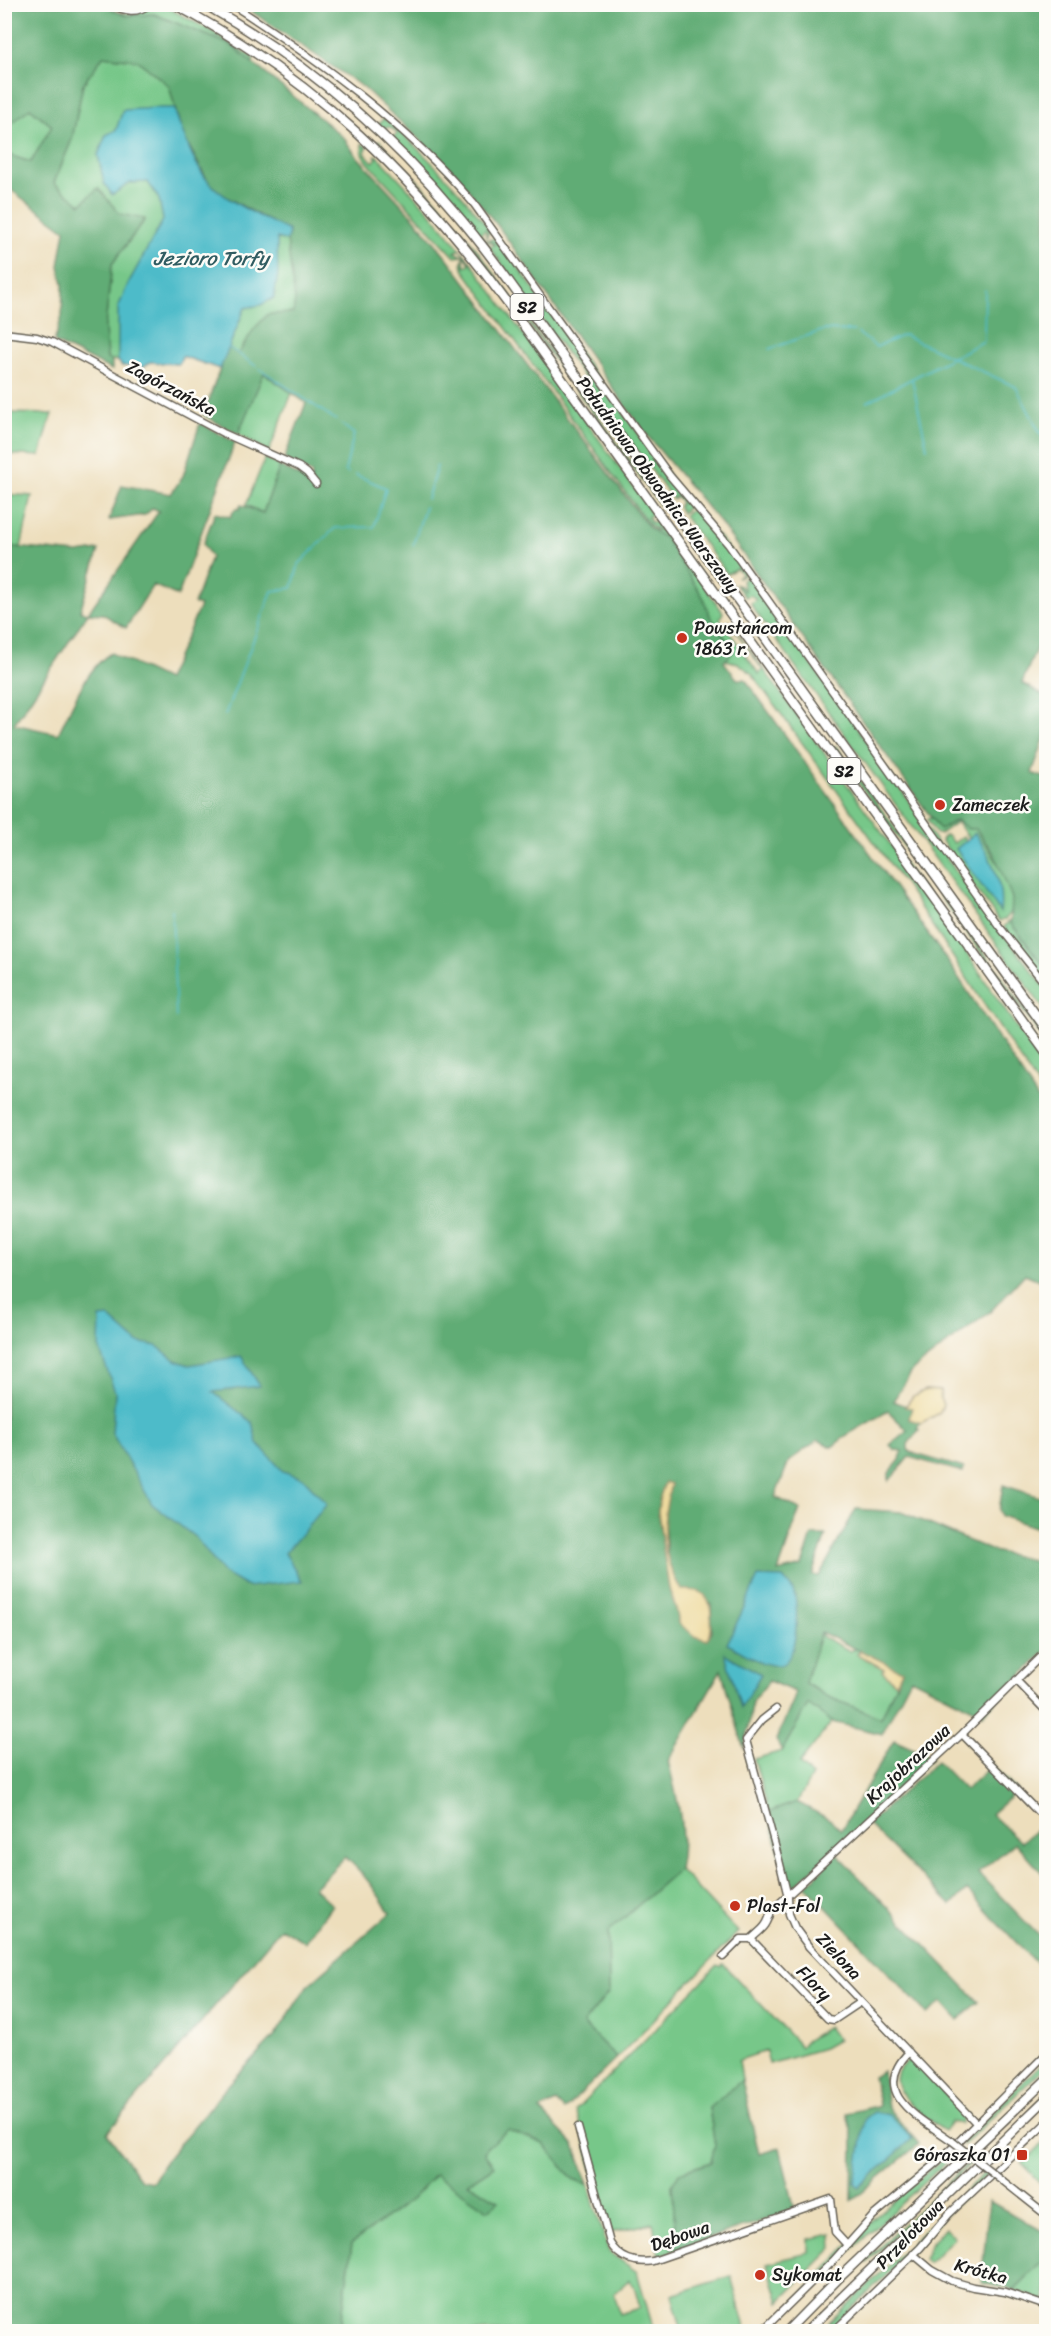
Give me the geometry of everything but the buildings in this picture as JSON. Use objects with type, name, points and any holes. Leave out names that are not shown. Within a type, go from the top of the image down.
[{"type":"highway","name":"Południowa Obwodnica Warszawy","points":[[174,4],[226,34],[276,67],[327,105],[370,143],[428,202],[472,255],[1047,1053]]},
{"type":"highway","name":"Południowa Obwodnica Warszawy","points":[[204,4],[293,62],[328,88],[380,133],[431,184],[487,252],[1047,1029]]},
{"type":"highway","points":[[786,2331],[1047,2080]]},
{"type":"highway","points":[[806,2331],[1047,2099]]},
{"type":"street","points":[[111,4],[131,11],[142,9],[150,4]]},
{"type":"street","points":[[231,4],[275,33],[385,114],[440,165],[474,204],[670,477],[735,554],[999,926],[1047,985]]},
{"type":"street","name":"Zagórzańska","points":[[4,333],[37,337],[52,342],[223,433],[298,467],[307,473],[316,484]]},
{"type":"street","name":"Krajobrazowa","points":[[723,1957],[741,1939],[751,1939],[769,1922],[771,1911],[962,1734],[1047,1650]]},
{"type":"street","points":[[1016,1680],[1047,1711]]},
{"type":"street","name":"Zielona","points":[[776,1709],[762,1720],[746,1740],[788,1897],[789,1914],[801,1937],[977,2124]]},
{"type":"street","points":[[962,1734],[1038,1812],[1047,1812]]},
{"type":"street","name":"Flory","points":[[751,1939],[828,2019],[834,2020],[861,2002]]},
{"type":"street","points":[[909,2052],[893,2073],[895,2092],[909,2109],[1047,2215]]},
{"type":"street","points":[[761,2331],[873,2216],[938,2162],[1047,2054]]},
{"type":"street","name":"Przelotowa","points":[[836,2330],[913,2254],[949,2214],[1047,2123]]},
{"type":"street","name":"Dębowa","points":[[578,2127],[610,2243],[616,2252],[632,2261],[653,2261],[831,2199],[835,2232],[847,2245]]},
{"type":"street","name":"Krótka","points":[[913,2254],[932,2270],[958,2284],[1005,2292],[1047,2306]]},
{"type":"green space","points":[[5,5],[104,5],[126,16],[154,14],[231,45],[343,137],[356,155],[446,256],[644,521],[652,530],[665,538],[703,597],[710,616],[734,651],[724,662],[737,679],[745,679],[949,963],[1046,1111],[1046,1283],[1025,1274],[991,1311],[913,1370],[893,1401],[912,1408],[909,1419],[921,1423],[917,1427],[919,1430],[908,1444],[908,1450],[964,1468],[963,1472],[909,1457],[889,1481],[889,1473],[900,1460],[902,1451],[895,1450],[890,1445],[907,1430],[888,1411],[847,1435],[832,1447],[818,1440],[789,1461],[775,1497],[800,1509],[778,1572],[802,1566],[812,1535],[826,1535],[812,1575],[819,1576],[856,1509],[901,1512],[993,1551],[1046,1563],[1046,1651],[983,1714],[911,1678],[882,1734],[832,1722],[808,1704],[782,1751],[776,1740],[795,1692],[769,1681],[753,1701],[744,1749],[721,1670],[668,1761],[678,1801],[681,1828],[679,1869],[608,1932],[609,1992],[583,2024],[617,2058],[564,2110],[556,2102],[540,2110],[574,2145],[588,2184],[573,2179],[544,2144],[508,2130],[487,2147],[484,2153],[494,2166],[468,2183],[499,2201],[488,2210],[435,2174],[412,2199],[352,2243],[340,2331],[5,2331],[5,546],[78,553],[99,550],[80,611],[88,613],[14,724],[58,734],[86,679],[111,653],[167,680],[200,606],[194,604],[211,557],[203,544],[215,513],[230,517],[241,505],[263,513],[280,466],[311,483],[312,474],[284,459],[306,403],[264,373],[238,434],[203,415],[228,347],[238,354],[254,329],[268,314],[293,313],[295,300],[287,241],[289,232],[221,194],[208,181],[182,133],[169,86],[137,60],[103,56],[83,84],[72,139],[54,183],[81,204],[98,188],[120,214],[145,219],[112,264],[105,326],[107,359],[112,360],[112,370],[54,342],[62,316],[63,284],[59,266],[65,230],[7,187],[5,190],[5,154],[31,162],[52,126],[30,108],[5,129]],"holes":[[[671,1484],[664,1511],[664,1523],[672,1575],[681,1590],[711,1604],[712,1632],[708,1639],[697,1637],[678,1623],[669,1588],[658,1512],[659,1500]],[[821,1632],[902,1671],[881,1718],[826,1696],[805,1683]],[[345,1857],[358,1869],[390,1913],[307,1986],[275,2036],[230,2083],[166,2160],[153,2182],[141,2180],[107,2133],[281,1928],[305,1942],[332,1905],[314,1888]]]},
{"type":"green space","points":[[153,5],[163,5],[213,32],[254,58],[253,63],[231,45],[154,14],[126,16],[118,12],[135,14]]},
{"type":"green space","points":[[242,5],[1046,5],[1046,634],[1043,633],[1022,683],[1046,697],[1046,734],[1032,773],[1046,778],[1046,969],[1011,923],[1012,898],[994,854],[976,829],[968,829],[956,820],[940,830],[722,525],[641,428],[498,226],[454,172],[364,88]]},
{"type":"green space","name":"Jezioro Torfy","points":[[103,56],[137,60],[170,86],[182,133],[289,231],[317,319],[238,355],[229,347],[220,369],[182,356],[179,364],[150,362],[143,367],[122,366],[118,361],[107,359],[105,326],[112,264],[145,220],[120,215],[98,188],[81,204],[54,183],[72,139],[83,84]]},
{"type":"green space","points":[[30,108],[52,126],[31,162],[5,154],[4,129]]},
{"type":"green space","points":[[383,119],[427,158],[466,200],[490,230],[486,238],[486,229],[480,234],[490,247],[495,244],[487,240],[497,238],[688,502],[689,506],[682,513],[678,507],[681,502],[676,496],[673,500],[490,248],[440,187],[391,138],[397,132],[389,127],[383,129],[378,125]]},
{"type":"green space","points":[[379,140],[442,206],[478,251],[666,510],[664,511],[468,241],[417,181],[377,142]]},
{"type":"green space","points":[[362,143],[367,147],[365,153],[373,162],[377,155],[431,213],[471,262],[653,514],[648,517],[651,522],[657,522],[661,528],[653,528],[647,522],[463,269],[464,258],[465,267],[470,263],[460,249],[455,252],[463,256],[455,257],[369,164],[362,154]]},
{"type":"green space","points":[[263,373],[292,393],[269,452],[238,434]]},
{"type":"green space","points":[[4,413],[52,414],[40,456],[5,454]]},
{"type":"green space","points":[[200,423],[235,442],[178,596],[153,585],[126,628],[103,614],[88,613],[159,511],[153,508],[145,515],[109,520],[122,485],[171,494],[183,476]]},
{"type":"green space","points":[[265,458],[280,466],[263,513],[246,505]]},
{"type":"green space","points":[[4,494],[32,496],[21,548],[5,546]]},
{"type":"green space","points":[[691,510],[696,511],[726,545],[745,572],[743,576],[737,577],[742,574],[737,568],[727,574],[684,516]]},
{"type":"green space","points":[[652,530],[663,530],[723,612],[720,619],[759,674],[763,670],[728,620],[937,909],[1046,1071],[1046,1098],[906,886],[752,674],[738,663],[725,660],[734,651],[710,616],[703,597]]},
{"type":"green space","points":[[746,577],[750,578],[902,791],[959,876],[1046,989],[1046,1012],[753,608],[751,603],[756,599],[750,595],[745,597],[736,585],[745,592],[742,581]]},
{"type":"green space","points":[[836,746],[1046,1039],[1046,1043],[833,748]]},
{"type":"green space","points":[[931,817],[940,830],[956,820],[968,829],[976,829],[1001,869],[1010,893],[1011,912],[1005,920],[999,921],[941,840],[946,835],[954,843],[963,836],[966,841],[956,850],[975,834],[968,837],[957,822],[940,834],[936,834],[927,820]]},
{"type":"green space","points":[[1011,920],[1011,924],[1046,969],[1046,981],[1005,929],[1004,926]]},
{"type":"green space","points":[[1003,1485],[1046,1499],[1046,1531],[1001,1516],[999,1511]]},
{"type":"green space","points":[[821,1632],[823,1637],[850,1651],[856,1649],[861,1651],[857,1654],[884,1669],[882,1671],[896,1684],[881,1718],[826,1696],[804,1683]]},
{"type":"green space","points":[[808,1704],[832,1722],[799,1764],[812,1776],[797,1802],[769,1812],[754,1759],[782,1751]]},
{"type":"green space","points":[[894,1740],[933,1758],[789,1891],[769,1812],[797,1802],[831,1820],[841,1830]]},
{"type":"green space","points":[[937,1761],[965,1790],[992,1765],[1017,1791],[991,1814],[1021,1842],[1046,1823],[1046,1877],[1015,1843],[978,1873],[1046,1943],[1046,1974],[967,1890],[951,1905],[868,1824]]},
{"type":"green space","points":[[837,1854],[979,2002],[958,2020],[942,2002],[927,2014],[806,1886]]},
{"type":"green space","points":[[679,1869],[738,1932],[617,2058],[583,2024],[609,1992],[608,1932]]},
{"type":"green space","points":[[723,1964],[801,2047],[805,2041],[828,2027],[838,2040],[824,2048],[769,2064],[766,2051],[739,2060],[742,2080],[709,2108],[715,2145],[711,2162],[686,2170],[672,2185],[675,2225],[672,2251],[659,2256],[653,2223],[609,2233],[576,2110],[718,1965],[721,1967]]},
{"type":"green space","points":[[1046,2059],[1046,2066],[963,2145],[961,2143]]},
{"type":"green space","points":[[909,2060],[915,2063],[965,2114],[961,2124],[951,2122],[944,2131],[915,2109],[906,2099],[896,2079],[899,2069]]},
{"type":"green space","points":[[883,2071],[888,2108],[919,2144],[852,2200],[853,2139],[847,2113],[879,2104],[873,2077]]},
{"type":"green space","points":[[742,2080],[759,2154],[780,2148],[795,2210],[672,2251],[675,2225],[672,2185],[679,2173],[711,2162],[715,2145],[709,2108]]},
{"type":"green space","points":[[508,2129],[544,2144],[573,2179],[588,2184],[609,2252],[637,2272],[654,2331],[340,2332],[352,2243],[412,2199],[435,2174],[468,2183],[493,2166],[484,2154],[487,2147]],"holes":[[[629,2280],[634,2286],[640,2308],[620,2314],[614,2293]]]},
{"type":"green space","points":[[1043,2143],[1046,2146],[1046,2189],[1022,2164]]},
{"type":"green space","points":[[955,2148],[958,2151],[834,2266],[781,2318],[771,2331],[766,2332],[874,2218]]},
{"type":"green space","points":[[970,2161],[972,2162],[867,2263],[865,2261]]},
{"type":"green space","points":[[985,2172],[988,2174],[942,2218],[912,2251],[828,2331],[820,2332]]},
{"type":"green space","points":[[989,2201],[1046,2233],[1046,2258],[1014,2290],[981,2283]]},
{"type":"green space","points":[[945,2228],[954,2238],[928,2263],[924,2259],[931,2243]]},
{"type":"green space","points":[[832,2234],[833,2248],[779,2302],[767,2263],[809,2253],[809,2239]]},
{"type":"green space","points":[[1046,2258],[1046,2302],[1014,2290]]},
{"type":"green space","points":[[731,2276],[746,2331],[682,2331],[672,2295]]},
{"type":"sand","points":[[926,1390],[941,1391],[940,1398],[943,1405],[940,1413],[921,1423],[909,1419],[912,1408],[905,1407],[913,1396]]},
{"type":"sand","points":[[665,1482],[671,1484],[664,1525],[669,1564],[681,1590],[700,1592],[707,1598],[712,1622],[708,1640],[697,1637],[678,1623],[669,1588],[658,1512]]},
{"type":"sand","points":[[861,1651],[902,1671],[896,1683],[882,1671],[884,1669],[857,1654]]},
{"type":"water","name":"Jezioro Torfy","points":[[174,108],[194,158],[204,176],[218,191],[237,204],[289,231],[287,241],[277,238],[278,274],[274,298],[261,305],[245,308],[220,369],[182,356],[179,364],[150,362],[143,367],[122,366],[118,361],[118,308],[128,284],[163,220],[159,199],[148,182],[130,183],[112,195],[104,183],[98,155],[106,135],[116,130],[123,110]]},
{"type":"water","points":[[975,833],[995,871],[1000,891],[1000,912],[956,849]]},
{"type":"water","points":[[109,1317],[137,1342],[157,1346],[175,1360],[189,1365],[241,1356],[260,1386],[213,1392],[252,1422],[257,1443],[283,1471],[303,1478],[327,1504],[285,1553],[302,1581],[247,1587],[223,1573],[196,1538],[152,1504],[112,1433],[115,1392],[99,1347],[100,1318]]},
{"type":"water","points":[[758,1577],[783,1578],[791,1587],[796,1600],[796,1634],[790,1655],[785,1662],[779,1665],[766,1664],[727,1644]]},
{"type":"water","points":[[725,1654],[761,1674],[741,1708]]},
{"type":"water","points":[[874,2112],[890,2115],[912,2139],[859,2187],[855,2183],[865,2119]]},
{"type":"waterway","points":[[867,402],[984,341],[985,290]]},
{"type":"waterway","points":[[769,349],[824,330],[854,331]]},
{"type":"waterway","points":[[858,333],[876,347],[904,335],[1016,387],[1046,444]]},
{"type":"waterway","points":[[228,347],[256,366]]},
{"type":"waterway","points":[[260,369],[336,420]]},
{"type":"waterway","points":[[912,379],[927,448]]},
{"type":"waterway","points":[[341,424],[354,434],[345,471],[348,473]]},
{"type":"waterway","points":[[427,499],[437,466]]},
{"type":"waterway","points":[[225,715],[272,591],[292,588],[299,564],[335,528],[374,527],[386,488],[356,475]]},
{"type":"waterway","points":[[413,545],[425,507]]},
{"type":"waterway","points":[[172,909],[176,1018]]},
{"type":"place","name":"Powstańcom 1863 r.","points":[[682,638]]},
{"type":"place","name":"Zameczek","points":[[940,805]]},
{"type":"place","name":"Plast-Fol","points":[[735,1906]]},
{"type":"place","name":"Góraszka 01","points":[[1022,2155]]},
{"type":"place","name":"Sykomat","points":[[760,2275]]}]
